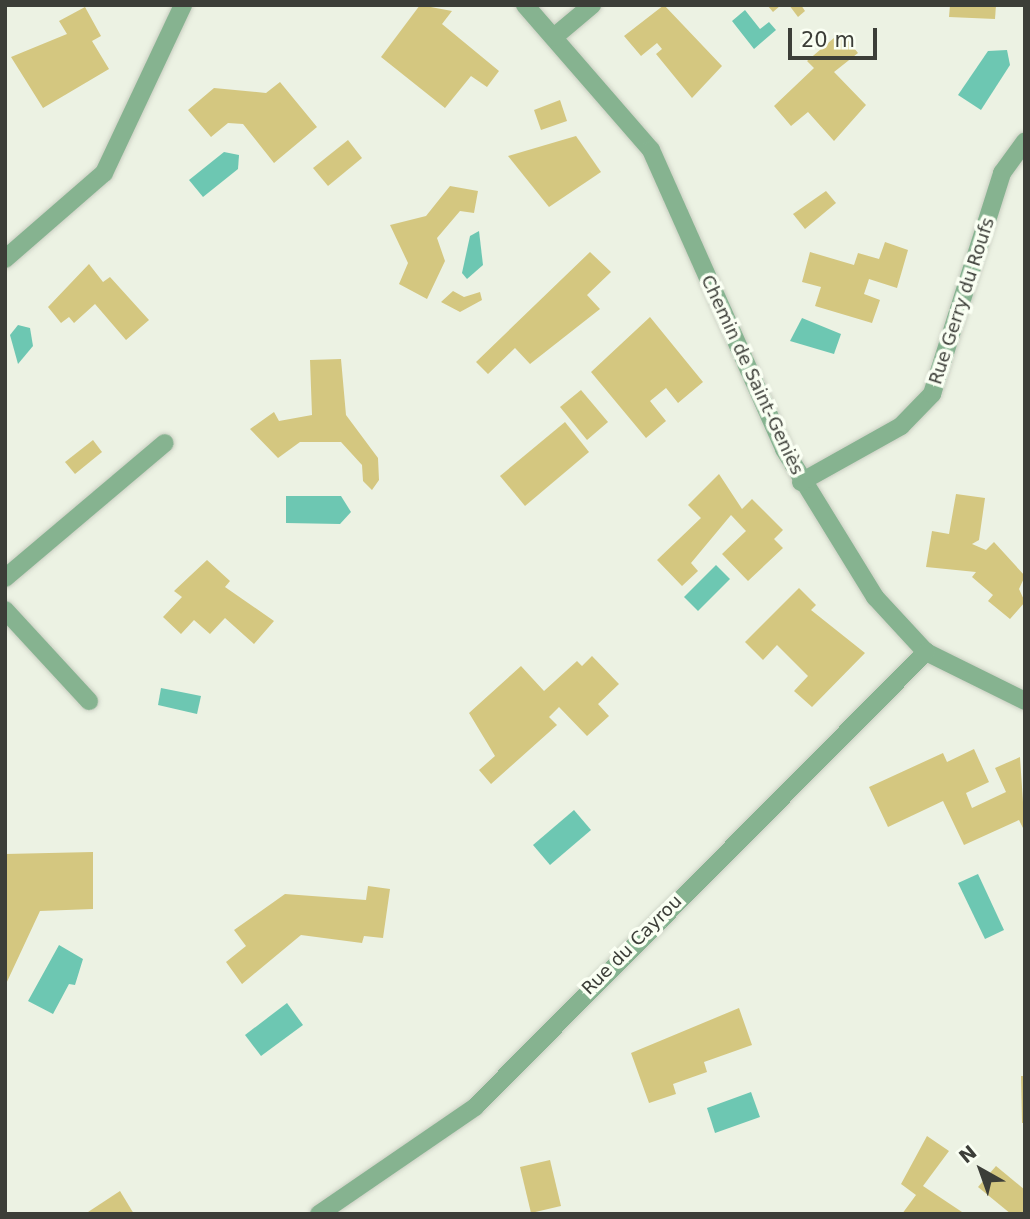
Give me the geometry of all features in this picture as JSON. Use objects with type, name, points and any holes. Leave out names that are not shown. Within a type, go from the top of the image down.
[{"type":"street","points":[[5,259],[104,173],[183,5]]},
{"type":"street","name":"Chemin de Saint-Geniès","points":[[525,5],[651,150],[801,482],[876,597],[926,653],[1025,701]]},
{"type":"street","points":[[554,37],[592,5]]},
{"type":"street","name":"Rue Gerry du Roufs","points":[[801,482],[901,426],[932,394],[1002,173],[1025,141]]},
{"type":"street","points":[[5,578],[165,443]]},
{"type":"street","points":[[5,610],[89,701]]},
{"type":"street","name":"Rue du Cayrou","points":[[319,1214],[475,1107],[926,653]]},
{"type":"water","points":[[745,10],[760,29],[769,22],[776,30],[754,49],[732,21]]},
{"type":"water","points":[[1007,50],[1010,65],[981,110],[958,95],[988,51]]},
{"type":"water","points":[[224,152],[239,155],[238,169],[203,197],[189,180]]},
{"type":"water","points":[[479,231],[483,265],[467,279],[462,273],[470,236]]},
{"type":"water","points":[[802,318],[841,334],[834,354],[790,341]]},
{"type":"water","points":[[18,325],[30,328],[33,346],[18,364],[10,335]]},
{"type":"water","points":[[286,496],[341,496],[351,512],[340,524],[286,523]]},
{"type":"water","points":[[716,565],[730,579],[698,611],[684,597]]},
{"type":"water","points":[[161,688],[201,696],[197,714],[158,705]]},
{"type":"water","points":[[574,810],[591,830],[550,865],[533,845]]},
{"type":"water","points":[[978,874],[1004,930],[985,939],[958,883]]},
{"type":"water","points":[[59,945],[83,959],[75,985],[69,984],[53,1014],[28,1001]]},
{"type":"water","points":[[287,1003],[303,1025],[261,1056],[245,1035]]},
{"type":"water","points":[[751,1092],[760,1117],[715,1133],[707,1108]]},
{"type":"building","points":[[420,5],[452,11],[442,24],[499,71],[487,87],[471,76],[445,108],[381,57]]},
{"type":"building","points":[[664,5],[722,66],[692,98],[656,54],[662,49],[657,43],[641,56],[624,36]]},
{"type":"building","points":[[767,5],[781,5],[773,12]]},
{"type":"building","points":[[789,5],[801,5],[805,11],[798,17]]},
{"type":"building","points":[[950,5],[996,5],[995,19],[949,17]]},
{"type":"building","points":[[85,7],[101,36],[92,41],[109,69],[43,108],[11,57],[67,34],[59,21]]},
{"type":"building","points":[[841,32],[858,53],[834,72],[866,105],[834,141],[808,112],[791,126],[774,106],[814,68],[807,61]]},
{"type":"building","points":[[280,82],[317,127],[274,163],[243,124],[228,123],[211,137],[188,110],[214,88],[266,93]]},
{"type":"building","points":[[560,100],[567,121],[541,130],[534,110]]},
{"type":"building","points":[[576,136],[601,172],[549,207],[508,156]]},
{"type":"building","points":[[348,140],[362,158],[328,186],[313,168]]},
{"type":"building","points":[[450,186],[478,191],[474,213],[460,211],[437,238],[445,261],[427,299],[399,284],[408,263],[390,225],[426,216]]},
{"type":"building","points":[[826,191],[836,203],[805,229],[793,214]]},
{"type":"building","points":[[885,242],[908,250],[897,288],[869,279],[864,294],[880,300],[872,323],[815,306],[821,287],[802,282],[810,252],[854,265],[858,253],[879,259]]},
{"type":"building","points":[[590,252],[611,272],[587,295],[600,309],[530,364],[515,348],[488,374],[476,362]]},
{"type":"building","points":[[89,264],[103,282],[110,277],[149,320],[126,340],[95,304],[74,323],[69,317],[61,323],[48,307]]},
{"type":"building","points":[[453,291],[464,297],[480,292],[482,300],[460,312],[441,302]]},
{"type":"building","points":[[650,317],[703,382],[678,403],[666,388],[650,401],[666,421],[646,438],[591,372]]},
{"type":"building","points":[[341,359],[346,415],[378,458],[379,480],[372,490],[363,481],[362,465],[341,442],[300,442],[278,458],[250,429],[274,412],[279,421],[312,415],[310,360]]},
{"type":"building","points":[[581,390],[608,422],[587,440],[560,407]]},
{"type":"building","points":[[565,422],[589,452],[525,506],[500,476]]},
{"type":"building","points":[[93,440],[102,452],[75,474],[65,462]]},
{"type":"building","points":[[719,474],[742,509],[752,499],[783,530],[774,539],[783,548],[748,581],[722,554],[746,531],[731,515],[691,563],[698,571],[682,586],[657,560],[701,518],[688,505]]},
{"type":"building","points":[[956,494],[985,498],[979,540],[972,544],[986,550],[994,542],[1025,576],[1019,589],[1025,602],[1010,619],[988,601],[993,595],[972,577],[976,572],[926,567],[932,531],[949,534]]},
{"type":"building","points":[[207,560],[230,581],[225,587],[274,621],[254,644],[225,618],[210,634],[194,620],[181,634],[163,617],[182,597],[174,591]]},
{"type":"building","points":[[799,588],[816,605],[811,610],[865,653],[812,707],[794,691],[808,676],[777,645],[763,660],[745,642]]},
{"type":"building","points":[[592,656],[619,684],[598,704],[609,716],[587,736],[559,707],[549,717],[557,725],[491,784],[479,770],[495,756],[469,713],[521,666],[544,691],[577,661],[582,666]]},
{"type":"building","points":[[974,749],[989,782],[966,793],[972,808],[1006,792],[995,768],[1020,757],[1025,832],[1019,820],[964,845],[943,801],[888,827],[869,787],[943,753],[947,762]]},
{"type":"building","points":[[93,852],[93,909],[40,911],[5,986],[5,854]]},
{"type":"building","points":[[368,886],[390,889],[383,938],[364,936],[362,943],[301,935],[242,984],[226,962],[246,946],[234,930],[285,894],[366,900]]},
{"type":"building","points":[[739,1008],[752,1045],[704,1062],[707,1072],[673,1084],[676,1094],[649,1103],[631,1053]]},
{"type":"building","points":[[1021,1076],[1025,1076],[1025,1123],[1022,1123]]},
{"type":"building","points":[[927,1136],[949,1151],[923,1186],[965,1214],[902,1214],[916,1195],[901,1184]]},
{"type":"building","points":[[550,1160],[561,1206],[531,1213],[520,1167]]},
{"type":"building","points":[[996,1166],[1025,1190],[1025,1214],[1011,1214],[978,1187]]},
{"type":"building","points":[[120,1191],[134,1214],[85,1214]]}]
